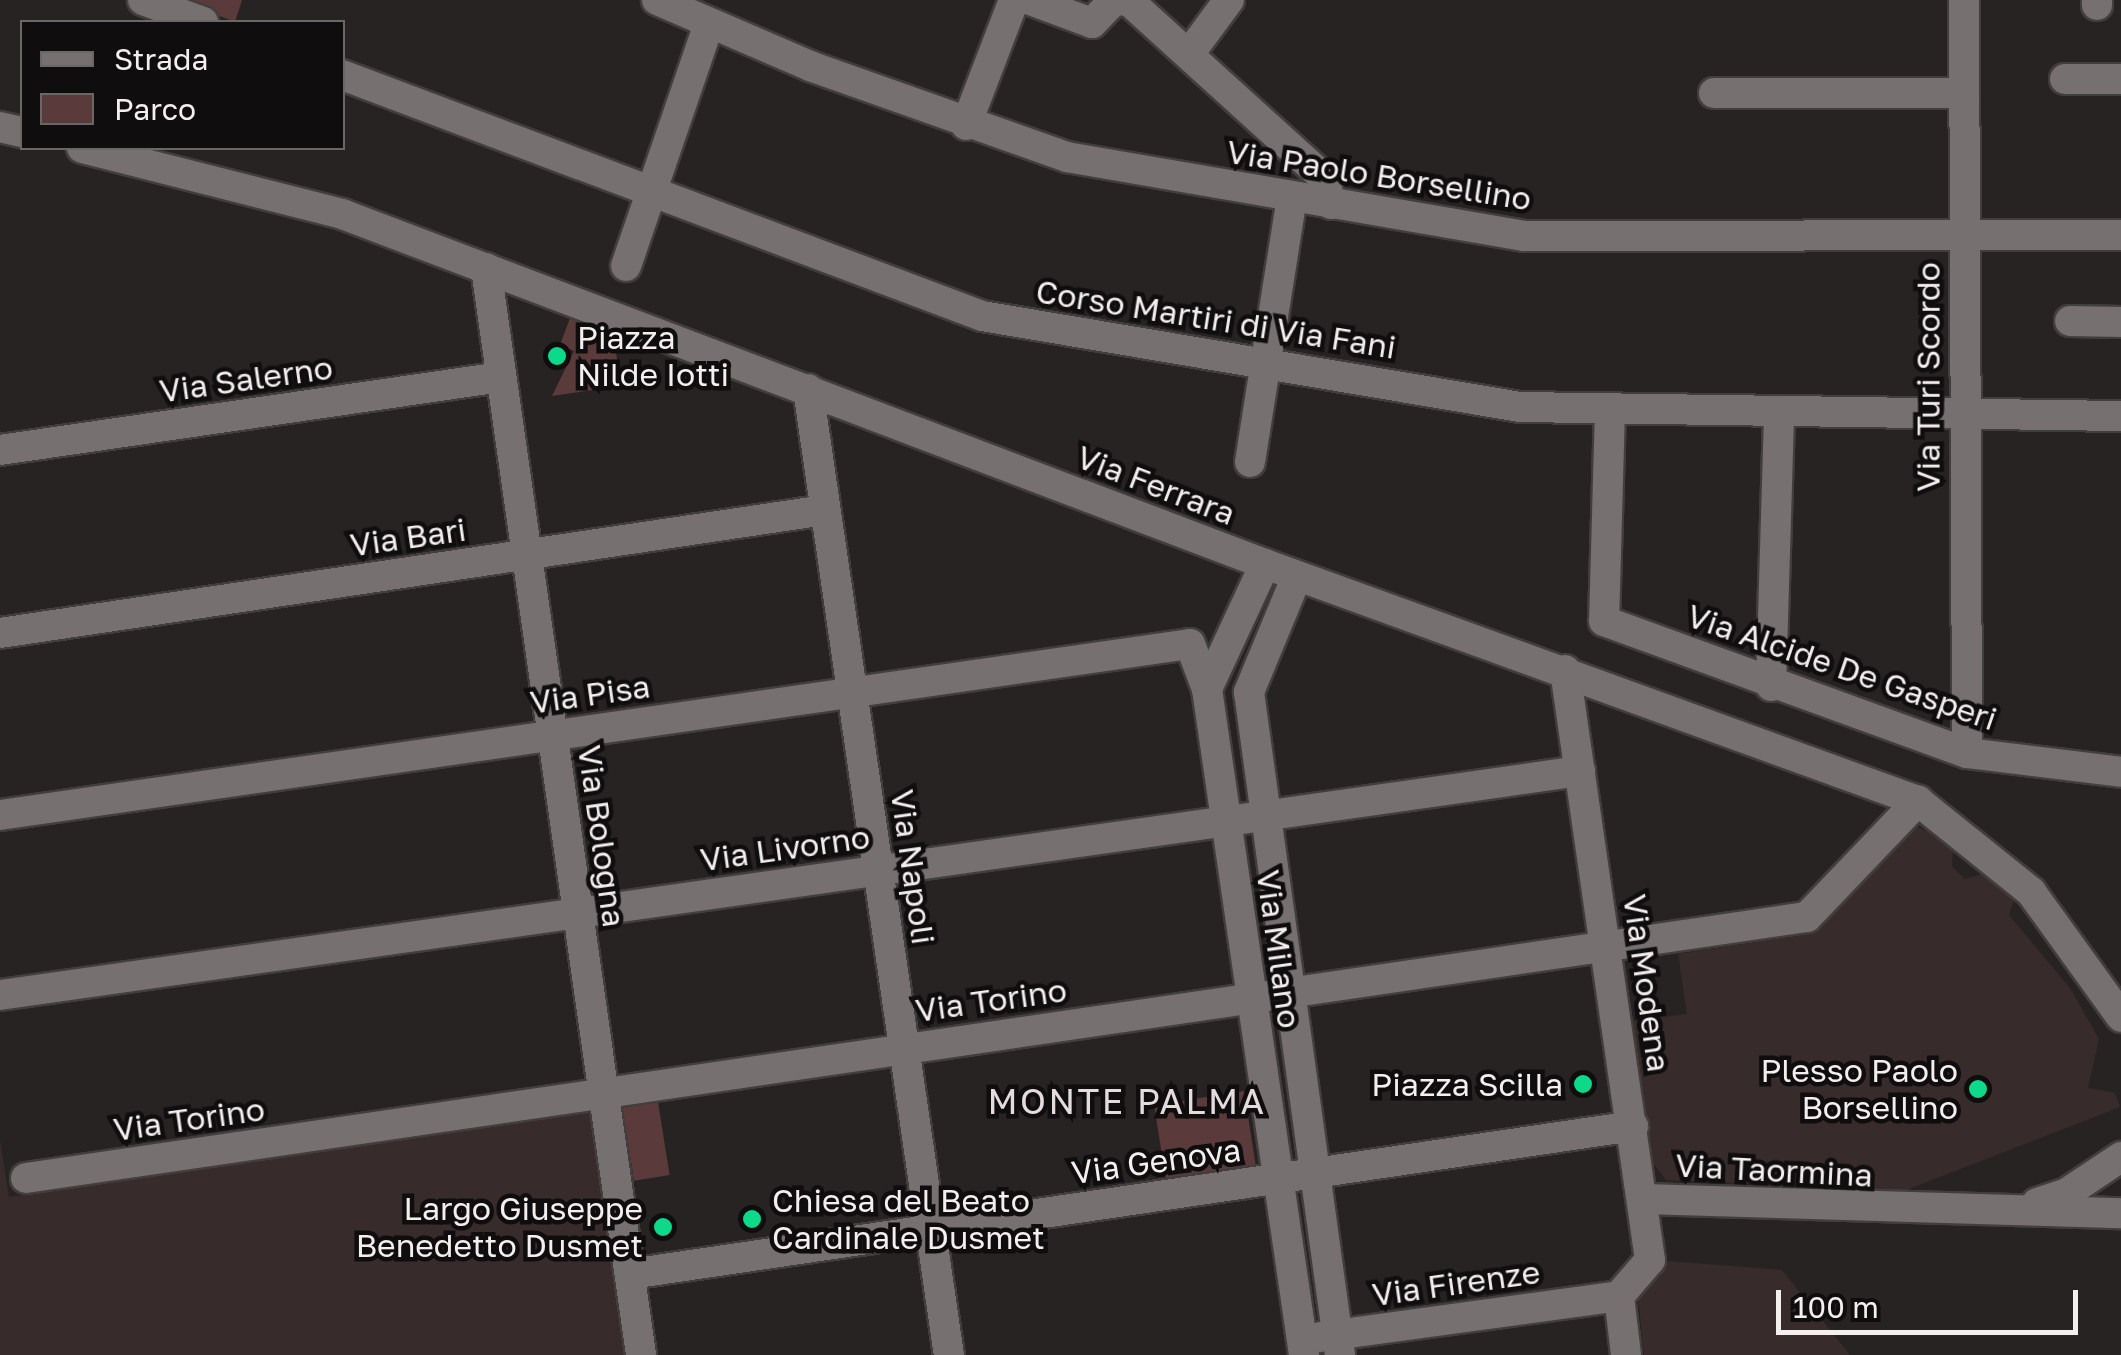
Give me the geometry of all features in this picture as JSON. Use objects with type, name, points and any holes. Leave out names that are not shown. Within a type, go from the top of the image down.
[{"type":"street","name":"Via Paolo Borsellino","points":[[658,0],[708,26],[966,125],[1067,158],[1522,236],[2121,236]]},
{"type":"street","points":[[966,125],[1014,0]]},
{"type":"street","points":[[1030,0],[1092,23],[1115,0],[1129,1],[1324,178],[1331,204]]},
{"type":"street","points":[[1189,54],[1228,0]]},
{"type":"street","name":"Via Turi Scordo","points":[[1964,0],[1962,416],[1968,753]]},
{"type":"street","points":[[154,2],[198,20]]},
{"type":"street","points":[[626,266],[708,26]]},
{"type":"street","name":"Corso Martiri di Via Fani","points":[[345,77],[982,316],[1266,360],[1520,407],[2121,416]]},
{"type":"street","points":[[2066,79],[2121,79]]},
{"type":"street","points":[[1714,93],[1963,94]]},
{"type":"street","name":"Via Ferrara","points":[[90,150],[342,214],[1297,576],[1918,801],[2031,892],[2121,1017]]},
{"type":"street","points":[[1250,462],[1292,196]]},
{"type":"street","name":"Via Bologna","points":[[486,268],[641,1355]]},
{"type":"street","points":[[2070,322],[2121,322]]},
{"type":"street","name":"Via Salerno","points":[[0,450],[501,377]]},
{"type":"street","name":"Via Napoli","points":[[808,389],[949,1355]]},
{"type":"street","name":"Via Alcide De Gasperi","points":[[1610,409],[1604,621],[1771,686],[1968,753],[2121,772]]},
{"type":"street","points":[[1771,686],[1779,412]]},
{"type":"street","name":"Via Bari","points":[[0,633],[825,510]]},
{"type":"street","points":[[1207,688],[1265,564]]},
{"type":"street","name":"Via Milano","points":[[1297,576],[1249,692],[1316,1174],[1325,1349]]},
{"type":"street","name":"Via Pisa","points":[[0,815],[1190,644]]},
{"type":"street","name":"Via Milano","points":[[1190,644],[1207,688],[1278,1179],[1325,1349]]},
{"type":"street","name":"Via Modena","points":[[1565,670],[1650,1260],[1620,1304]]},
{"type":"street","name":"Via Livorno","points":[[0,996],[1580,770]]},
{"type":"street","name":"Via Torino","points":[[26,1178],[1806,917],[1918,801]]},
{"type":"street","name":"Via Genova","points":[[630,1274],[1632,1126]]},
{"type":"street","points":[[2024,1207],[2068,1194],[2121,1157]]},
{"type":"street","name":"Via Taormina","points":[[1644,1199],[1901,1211],[2024,1207]]},
{"type":"street","points":[[2024,1207],[2121,1213]]},
{"type":"street","points":[[1460,1326],[1620,1304],[1626,1355]]},
{"type":"street","name":"Via Firenze","points":[[1325,1349],[1460,1326]]},
{"type":"street","name":"Via Firenze","points":[[1325,1349],[1400,1344],[1460,1326]]},
{"type":"shaded area","points":[[1913,824],[1953,845],[1952,867],[1965,879],[1987,873],[2014,899],[2009,915],[2070,988],[2099,1039],[2088,1088],[2115,1093],[2120,1107],[1901,1192],[1666,1180],[1652,1162],[1631,1021],[1687,1014],[1678,954],[1815,933]]},
{"type":"shaded area","points":[[591,1111],[627,1355],[0,1355],[0,1140],[9,1197]]},
{"type":"shaded area","points":[[1667,1261],[1782,1270],[1850,1355],[1644,1355],[1637,1287]]},
{"type":"green space","points":[[179,0],[242,0],[236,20]]},
{"type":"green space","points":[[570,318],[614,335],[620,386],[552,396],[574,351],[560,345]]},
{"type":"green space","points":[[1244,1091],[1256,1166],[1166,1180],[1154,1105]]},
{"type":"green space","points":[[658,1102],[670,1175],[634,1181],[622,1108]]},
{"type":"place","name":"Piazza Nilde Iotti","points":[[557,356]]},
{"type":"place","name":"Piazza Scilla","points":[[1583,1084]]},
{"type":"place","name":"Plesso Paolo Borsellino","points":[[1978,1089]]},
{"type":"place","name":"Chiesa del Beato Cardinale Dusmet","points":[[752,1219]]},
{"type":"place","name":"Largo Giuseppe Benedetto Dusmet","points":[[663,1227]]},
{"type":"district","name":"MONTE PALMA","points":[[1127,1101]]}]
